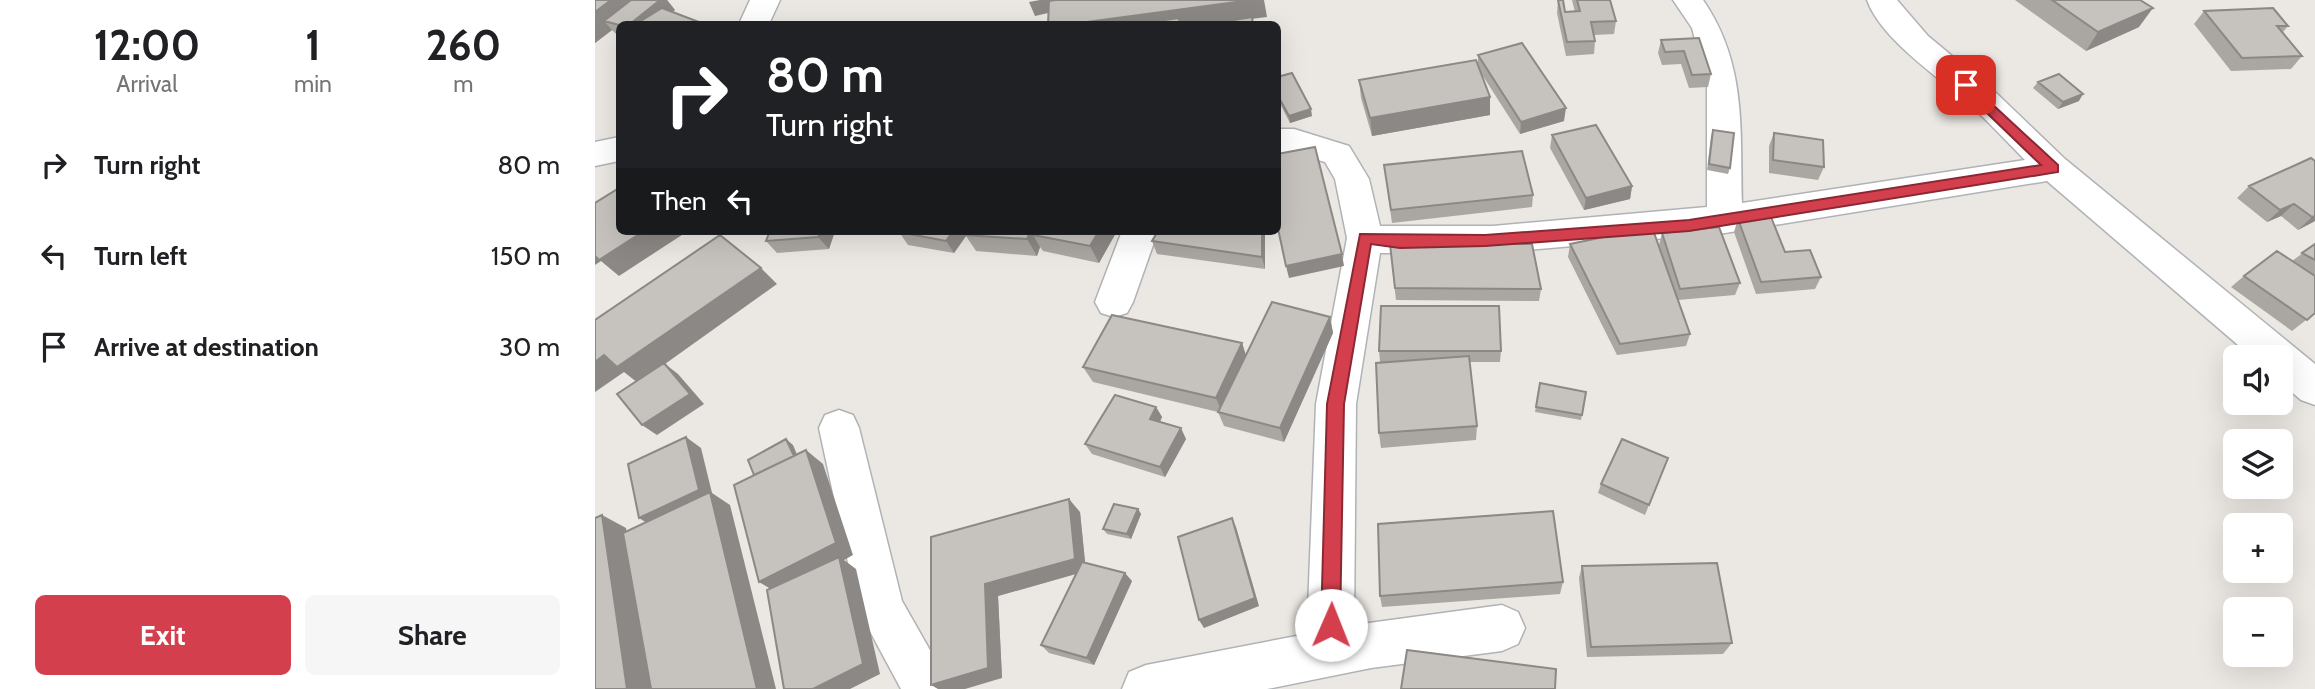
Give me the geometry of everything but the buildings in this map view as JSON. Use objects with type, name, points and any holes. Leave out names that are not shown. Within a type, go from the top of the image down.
[{"type":"street","points":[[755,21],[765,0]]},
{"type":"street","points":[[1688,0],[1707,28],[1723,85],[1724,220]]},
{"type":"street","points":[[1882,0],[1885,8],[1917,43],[1982,98],[2053,168],[2266,345]]},
{"type":"street","points":[[1281,141],[1294,141],[1337,153],[1352,179],[1365,238],[1336,404],[1330,653]]},
{"type":"street","points":[[595,154],[616,150]]},
{"type":"street","points":[[1365,238],[1400,242],[1485,240],[1724,220],[2053,168]]},
{"type":"street","points":[[1114,302],[1139,235]]},
{"type":"street","points":[[2293,369],[2315,388]]},
{"type":"street","points":[[839,428],[881,609],[928,689]]},
{"type":"street","points":[[1146,689],[1330,653],[1502,628]]},
{"type":"route","points":[[1331,625],[1336,404],[1365,238],[1400,242],[1485,240],[1689,225],[2053,168],[1966,85]]}]
